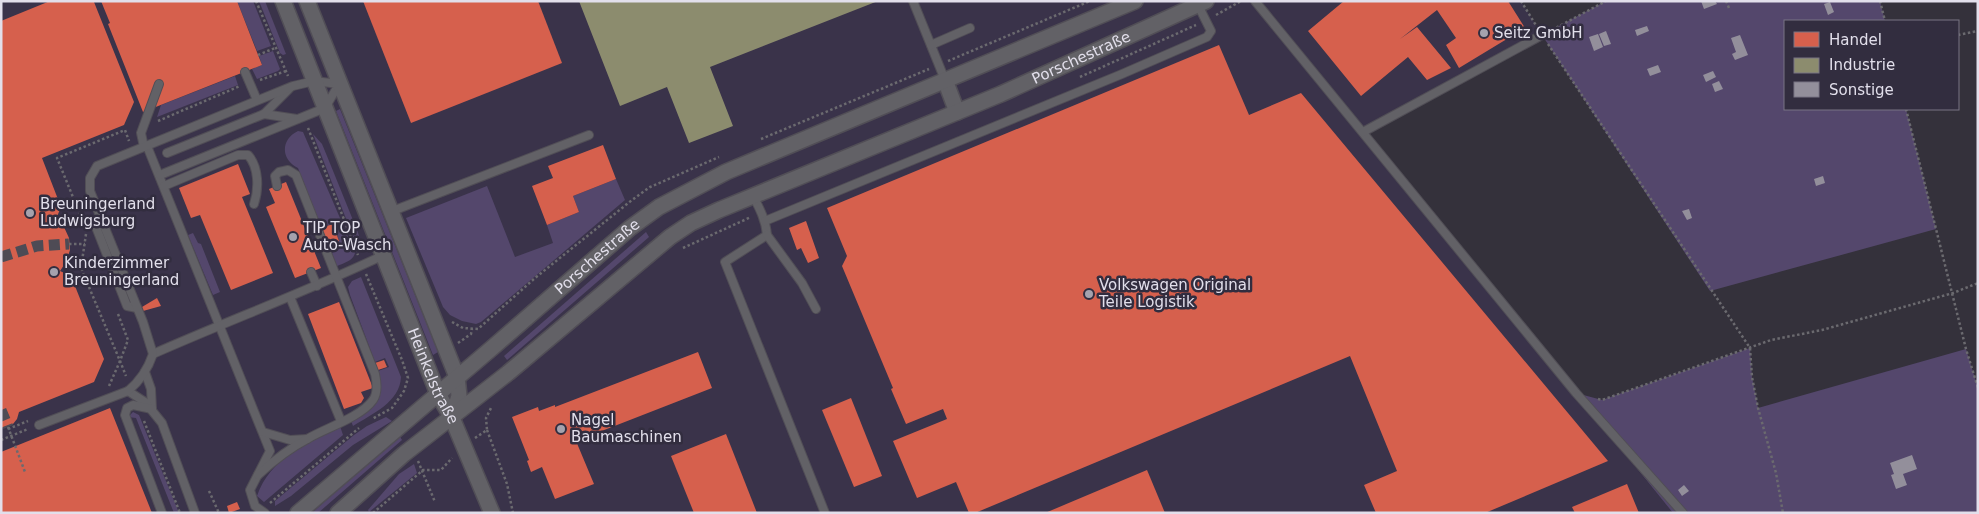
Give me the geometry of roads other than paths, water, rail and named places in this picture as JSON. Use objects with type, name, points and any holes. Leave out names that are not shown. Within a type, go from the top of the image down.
[{"type":"street","name":"Heinkelstraße","points":[[283,1],[438,394],[452,418]]},
{"type":"street","name":"Heinkelstraße","points":[[307,1],[457,377],[459,396],[452,418]]},
{"type":"street","name":"Porschestraße","points":[[298,513],[630,228],[659,207],[726,172],[1136,1]]},
{"type":"street","name":"Porschestraße","points":[[338,513],[404,454],[452,418],[670,237],[691,223],[957,112],[1202,3]]},
{"type":"street","points":[[945,80],[957,112]]},
{"type":"street","points":[[452,418],[492,513]]},
{"type":"lane","points":[[913,1],[945,80]]},
{"type":"lane","points":[[1255,1],[1576,393],[1683,513]]},
{"type":"lane","points":[[765,221],[1207,37],[1211,31],[1202,3]]},
{"type":"lane","points":[[931,45],[970,28]]},
{"type":"lane","points":[[1363,132],[1542,35]]},
{"type":"lane","points":[[244,72],[256,100]]},
{"type":"lane","points":[[153,354],[137,308],[127,306],[96,227],[99,215],[90,192],[90,178],[97,166],[292,86],[314,81],[340,84],[325,108],[160,175]]},
{"type":"lane","points":[[159,84],[141,135],[160,175],[218,325],[270,451],[250,490],[250,496],[255,506],[265,513]]},
{"type":"lane","points":[[167,153],[264,114],[292,86]]},
{"type":"lane","points":[[264,114],[298,119]]},
{"type":"lane","points":[[390,212],[588,135]]},
{"type":"lane","points":[[164,186],[238,155],[248,155],[253,160],[258,184],[254,204]]},
{"type":"lane","points":[[258,475],[277,458],[307,439],[351,416],[373,400],[377,383],[296,175],[288,170],[279,172],[275,176],[277,186]]},
{"type":"lane","points":[[754,196],[765,221],[767,235],[802,283],[816,309]]},
{"type":"lane","points":[[767,235],[725,262],[825,513]]},
{"type":"lane","points":[[37,421],[130,389],[145,372],[153,354],[218,325],[317,286],[384,255]]},
{"type":"lane","points":[[311,272],[317,286]]},
{"type":"lane","points":[[290,297],[341,421]]},
{"type":"lane","points":[[145,372],[151,389],[152,409]]},
{"type":"lane","points":[[130,389],[152,409],[166,431],[196,513]]},
{"type":"lane","points":[[152,409],[133,405],[127,408],[126,420],[162,513]]},
{"type":"lane","points":[[262,432],[290,440],[307,439]]},
{"type":"tunnel","points":[[1,257],[37,246],[69,244]]},
{"type":"tunnel","points":[[1,410],[8,427]]},
{"type":"place","name":"Seitz GmbH","points":[[1484,33]]},
{"type":"place","name":"Breuningerland Ludwigsburg","points":[[30,213]]},
{"type":"place","name":"TIP TOP Auto-Wasch","points":[[293,237]]},
{"type":"place","name":"Kinderzimmer Breuningerland","points":[[54,272]]},
{"type":"place","name":"Volkswagen Original Teile Logistik","points":[[1089,294]]},
{"type":"place","name":"Nagel Baumaschinen","points":[[561,429]]}]
